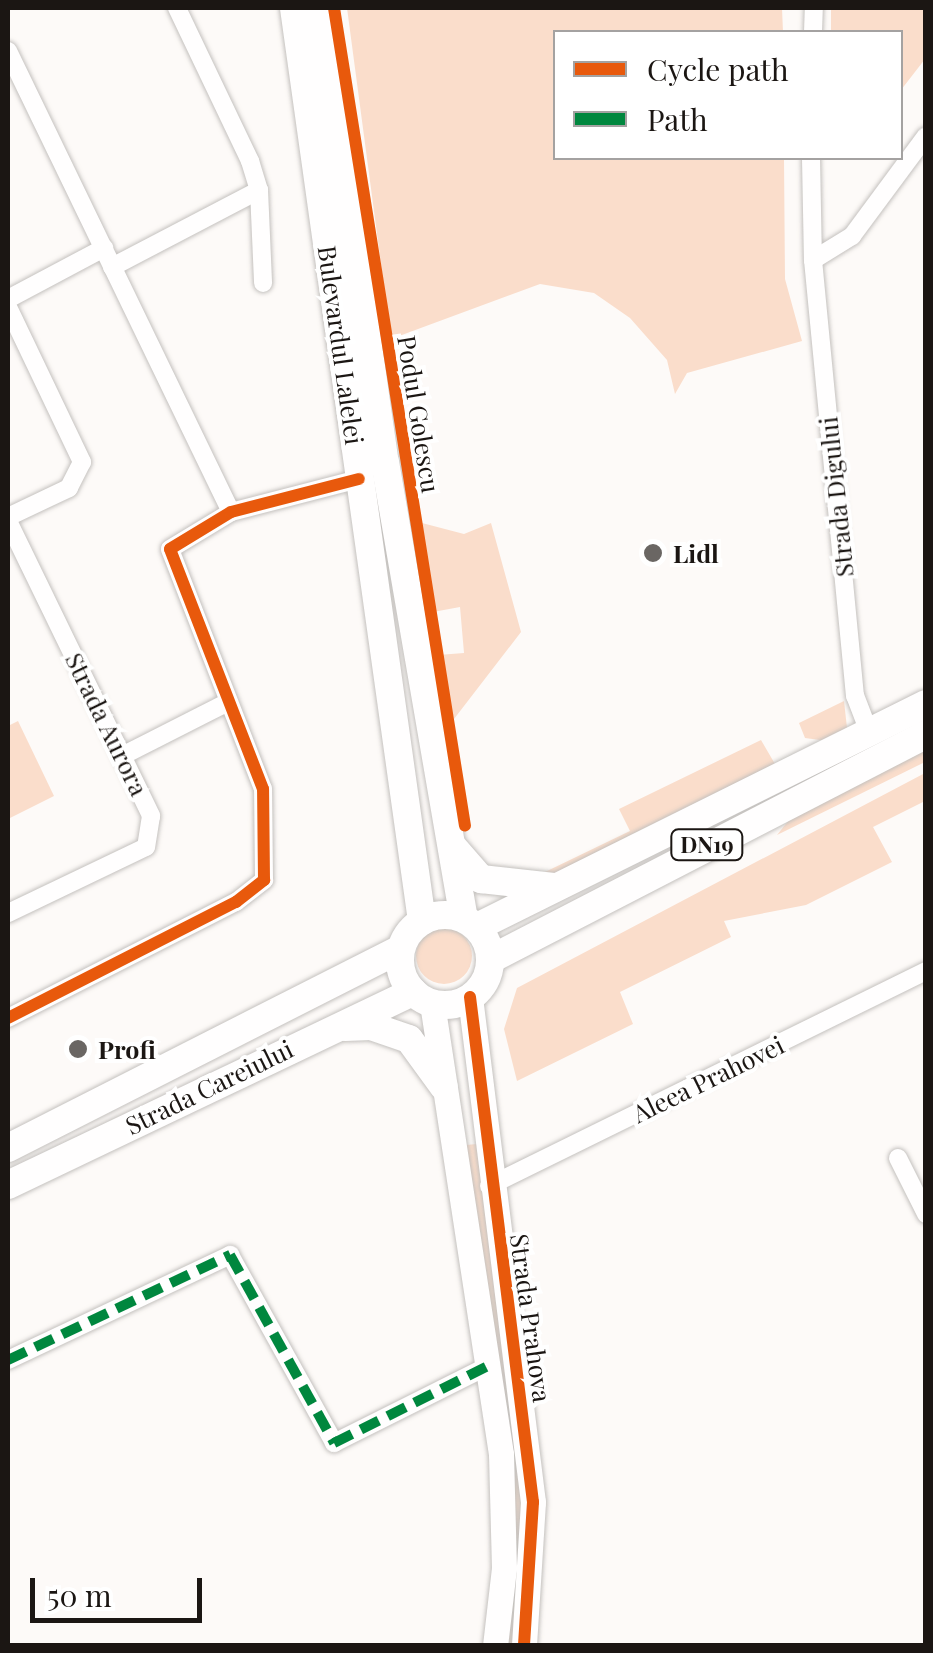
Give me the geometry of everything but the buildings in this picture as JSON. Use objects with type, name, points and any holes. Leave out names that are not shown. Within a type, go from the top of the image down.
[{"type":"main road","name":"Bulevardul Lalelei","points":[[294,8],[422,920]]},
{"type":"main road","name":"Bulevardul Lalelei","points":[[320,8],[385,462],[452,846],[470,922]]},
{"type":"main road","name":"DN19","points":[[422,920],[470,922],[560,888],[926,704]]},
{"type":"main road","name":"DN19","points":[[490,959],[926,734]]},
{"type":"main road","points":[[452,846],[482,879],[560,888]]},
{"type":"main road","points":[[422,920],[400,949],[404,980],[422,998],[470,998],[490,959],[470,922]]},
{"type":"main road","name":"Strada Careiului","points":[[8,1148],[400,949]]},
{"type":"main road","name":"Strada Careiului","points":[[8,1185],[333,1027],[422,998]]},
{"type":"main road","points":[[333,1027],[371,1026],[409,1039],[444,1087]]},
{"type":"street","points":[[176,8],[259,190],[262,283]]},
{"type":"street","points":[[8,50],[231,512]]},
{"type":"street","points":[[813,260],[852,236],[926,136]]},
{"type":"street","name":"Strada Digului","points":[[811,160],[813,260],[855,696],[869,732]]},
{"type":"street","points":[[112,266],[259,190]]},
{"type":"street","points":[[8,299],[104,248]]},
{"type":"street","points":[[8,306],[82,462],[70,488],[8,519]]},
{"type":"street","points":[[8,1018],[236,902],[264,880],[262,789],[170,549],[231,512],[360,478]]},
{"type":"street","name":"Strada Aurora","points":[[8,519],[152,816],[146,847],[8,913]]},
{"type":"street","points":[[124,756],[226,703]]},
{"type":"street","name":"Aleea Prahovei","points":[[489,1186],[926,971]]},
{"type":"street","name":"Strada Prahova","points":[[422,998],[444,1087],[488,1366],[505,1506],[495,1646]]},
{"type":"street","name":"Strada Prahova","points":[[470,998],[489,1186],[533,1502],[524,1646]]},
{"type":"street","points":[[898,1158],[926,1214]]},
{"type":"street","points":[[8,1360],[230,1255],[334,1443],[488,1366]]},
{"type":"shaded area","points":[[347,8],[782,8],[783,30],[553,30],[553,160],[784,160],[785,279],[802,341],[687,373],[675,394],[667,360],[630,318],[594,293],[540,284],[391,339]]},
{"type":"shaded area","points":[[831,8],[925,8],[925,59],[903,87],[903,30],[831,30]]},
{"type":"shaded area","points":[[422,523],[464,534],[491,523],[521,632],[454,719],[438,655],[464,653],[460,607],[433,612]]},
{"type":"shaded area","points":[[844,701],[847,728],[835,742],[805,738],[799,723]]},
{"type":"shaded area","points":[[18,721],[54,796],[8,819],[8,726]]},
{"type":"shaded area","points":[[761,740],[775,764],[551,884],[545,872],[630,831],[619,809]]},
{"type":"shaded area","points":[[925,742],[925,762],[777,835],[789,820]]},
{"type":"shaded area","points":[[925,773],[925,801],[873,827],[892,862],[806,905],[724,921],[731,937],[620,992],[633,1024],[517,1081],[504,1029],[517,988]]},
{"type":"shaded area","points":[[444,928],[464,936],[472,956],[464,976],[444,984],[424,976],[416,956],[424,936]]},
{"type":"shaded area","points":[[477,1144],[528,1497],[518,1645],[507,1645],[515,1524],[466,1145]]},
{"type":"marked path","points":[[8,1360],[230,1255],[334,1443],[488,1366]]},
{"type":"cycle path","name":"Podul Golescu","points":[[334,8],[465,826]]},
{"type":"cycle path","points":[[8,1018],[236,902],[264,880],[263,789],[170,549],[231,512],[359,479]]},
{"type":"cycle path","points":[[470,997],[533,1502],[524,1646]]},
{"type":"place","name":"Lidl","points":[[653,553]]},
{"type":"place","name":"Profi","points":[[78,1049]]}]
